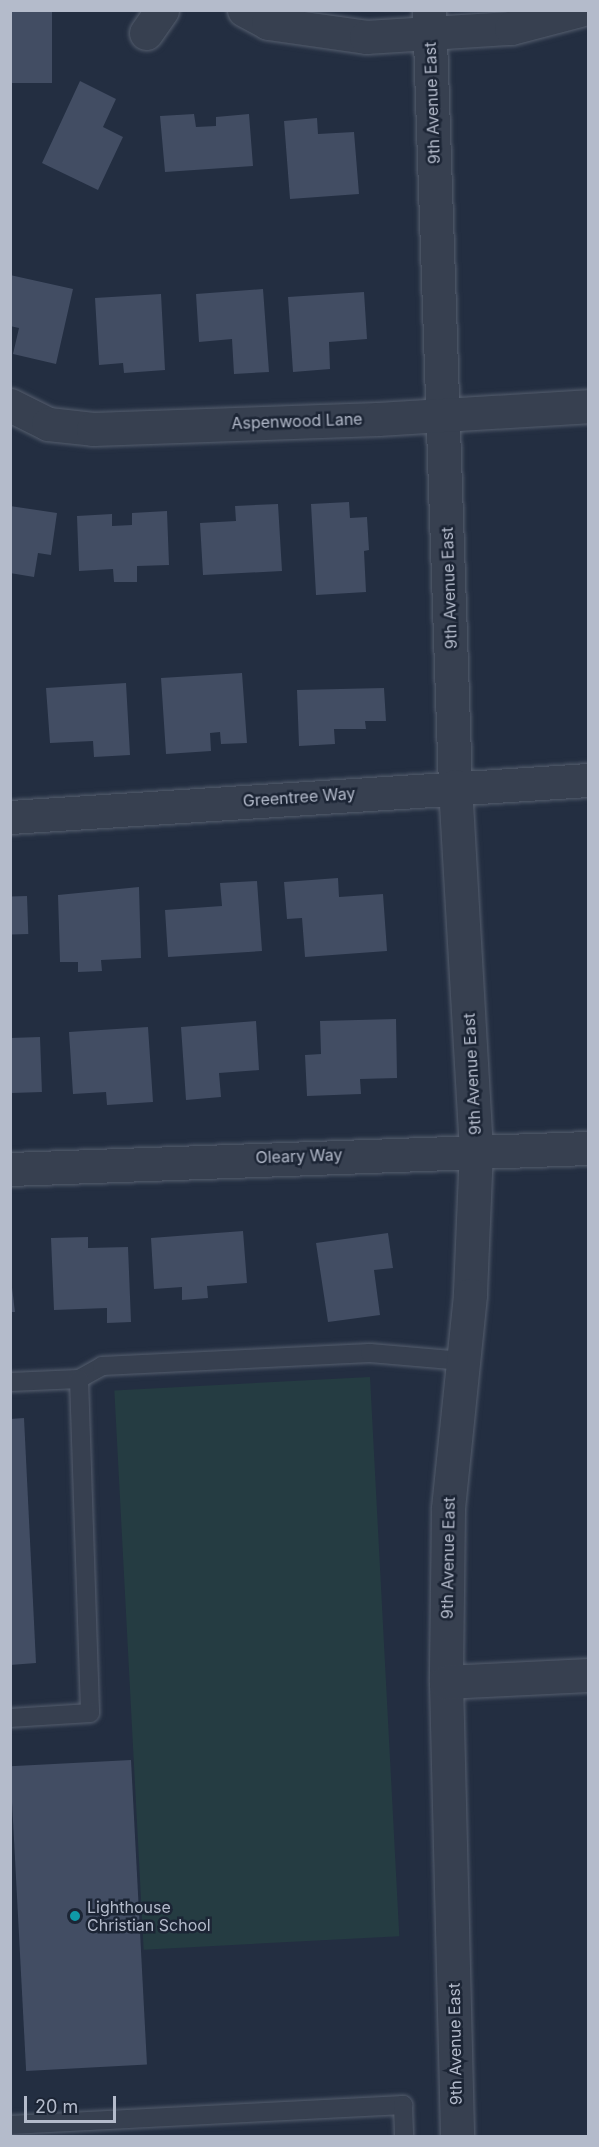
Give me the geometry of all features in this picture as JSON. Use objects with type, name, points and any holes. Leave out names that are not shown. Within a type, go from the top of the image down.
[{"type":"street","points":[[244,10],[268,23],[366,37],[429,23],[511,28],[580,10]]},
{"type":"street","name":"9th Avenue East","points":[[429,23],[455,786],[476,1149],[470,1295],[448,1509],[446,1682],[457,2136]]},
{"type":"street","name":"Aspenwood Lane","points":[[10,405],[48,424],[93,429],[378,419],[443,412],[588,406]]},
{"type":"street","name":"Greentree Way","points":[[10,817],[455,786],[588,780]]},
{"type":"street","name":"Oleary Way","points":[[10,1169],[476,1149],[588,1148]]},
{"type":"street","points":[[446,1682],[588,1675]]},
{"type":"lane","points":[[10,1382],[79,1379],[102,1366],[346,1354],[463,1361]]},
{"type":"lane","points":[[10,1718],[90,1713],[79,1379]]},
{"type":"lane","points":[[10,2125],[403,2105],[404,2136]]},
{"type":"green space","points":[[370,1377],[399,1936],[144,1950],[114,1390]]},
{"type":"building","points":[[10,10],[52,10],[52,83],[10,83]]},
{"type":"building","points":[[80,81],[116,99],[103,127],[123,137],[98,190],[42,163]]},
{"type":"building","points":[[194,114],[196,127],[216,126],[216,117],[249,114],[253,166],[165,172],[160,116]]},
{"type":"building","points":[[317,118],[318,134],[354,132],[359,194],[290,199],[284,121]]},
{"type":"building","points":[[10,275],[73,289],[56,364],[13,354],[19,328],[10,326]]},
{"type":"building","points":[[263,289],[269,372],[234,374],[232,339],[199,342],[196,294]]},
{"type":"building","points":[[364,292],[367,339],[329,342],[330,369],[293,372],[288,297]]},
{"type":"building","points":[[161,294],[165,370],[124,373],[123,363],[99,365],[95,298]]},
{"type":"building","points":[[349,502],[350,518],[367,517],[369,550],[364,551],[366,592],[316,595],[311,504]]},
{"type":"building","points":[[278,504],[282,571],[203,575],[200,523],[236,521],[235,506]]},
{"type":"building","points":[[10,506],[57,513],[51,555],[38,553],[34,577],[10,573]]},
{"type":"building","points":[[167,511],[169,565],[137,566],[137,582],[114,582],[113,569],[79,571],[77,516],[112,514],[112,526],[132,525],[132,513]]},
{"type":"building","points":[[242,673],[247,743],[221,744],[220,732],[210,733],[211,751],[166,754],[161,678]]},
{"type":"building","points":[[126,683],[130,755],[94,757],[93,741],[50,743],[46,688]]},
{"type":"building","points":[[384,688],[386,721],[365,721],[366,729],[334,729],[335,744],[299,746],[297,690]]},
{"type":"building","points":[[338,878],[339,897],[383,894],[387,951],[305,957],[302,918],[287,919],[284,882]]},
{"type":"building","points":[[257,881],[262,951],[168,957],[165,910],[222,906],[220,883]]},
{"type":"building","points":[[139,887],[141,958],[101,960],[102,971],[78,972],[78,962],[60,962],[58,895]]},
{"type":"building","points":[[27,896],[28,934],[11,935],[10,897]]},
{"type":"building","points":[[396,1019],[397,1078],[360,1079],[361,1094],[307,1096],[305,1055],[321,1054],[320,1021]]},
{"type":"building","points":[[256,1021],[259,1070],[219,1073],[221,1097],[186,1100],[181,1027]]},
{"type":"building","points":[[148,1027],[153,1102],[107,1105],[106,1092],[73,1094],[69,1032]]},
{"type":"building","points":[[40,1037],[42,1092],[12,1093],[10,1038]]},
{"type":"building","points":[[243,1231],[247,1283],[207,1286],[208,1298],[182,1300],[182,1287],[154,1289],[151,1238]]},
{"type":"building","points":[[388,1233],[393,1268],[374,1270],[380,1315],[328,1322],[316,1243]]},
{"type":"building","points":[[88,1237],[88,1248],[128,1247],[131,1322],[107,1323],[107,1308],[54,1310],[51,1238]]},
{"type":"building","points":[[10,1271],[15,1312],[10,1312]]},
{"type":"building","points":[[24,1418],[36,1663],[10,1665],[10,1419]]},
{"type":"building","name":"Lighthouse Christian School","points":[[131,1760],[147,2065],[26,2071],[10,1766]]},
{"type":"place","name":"Lighthouse Christian School","points":[[75,1916]]}]
